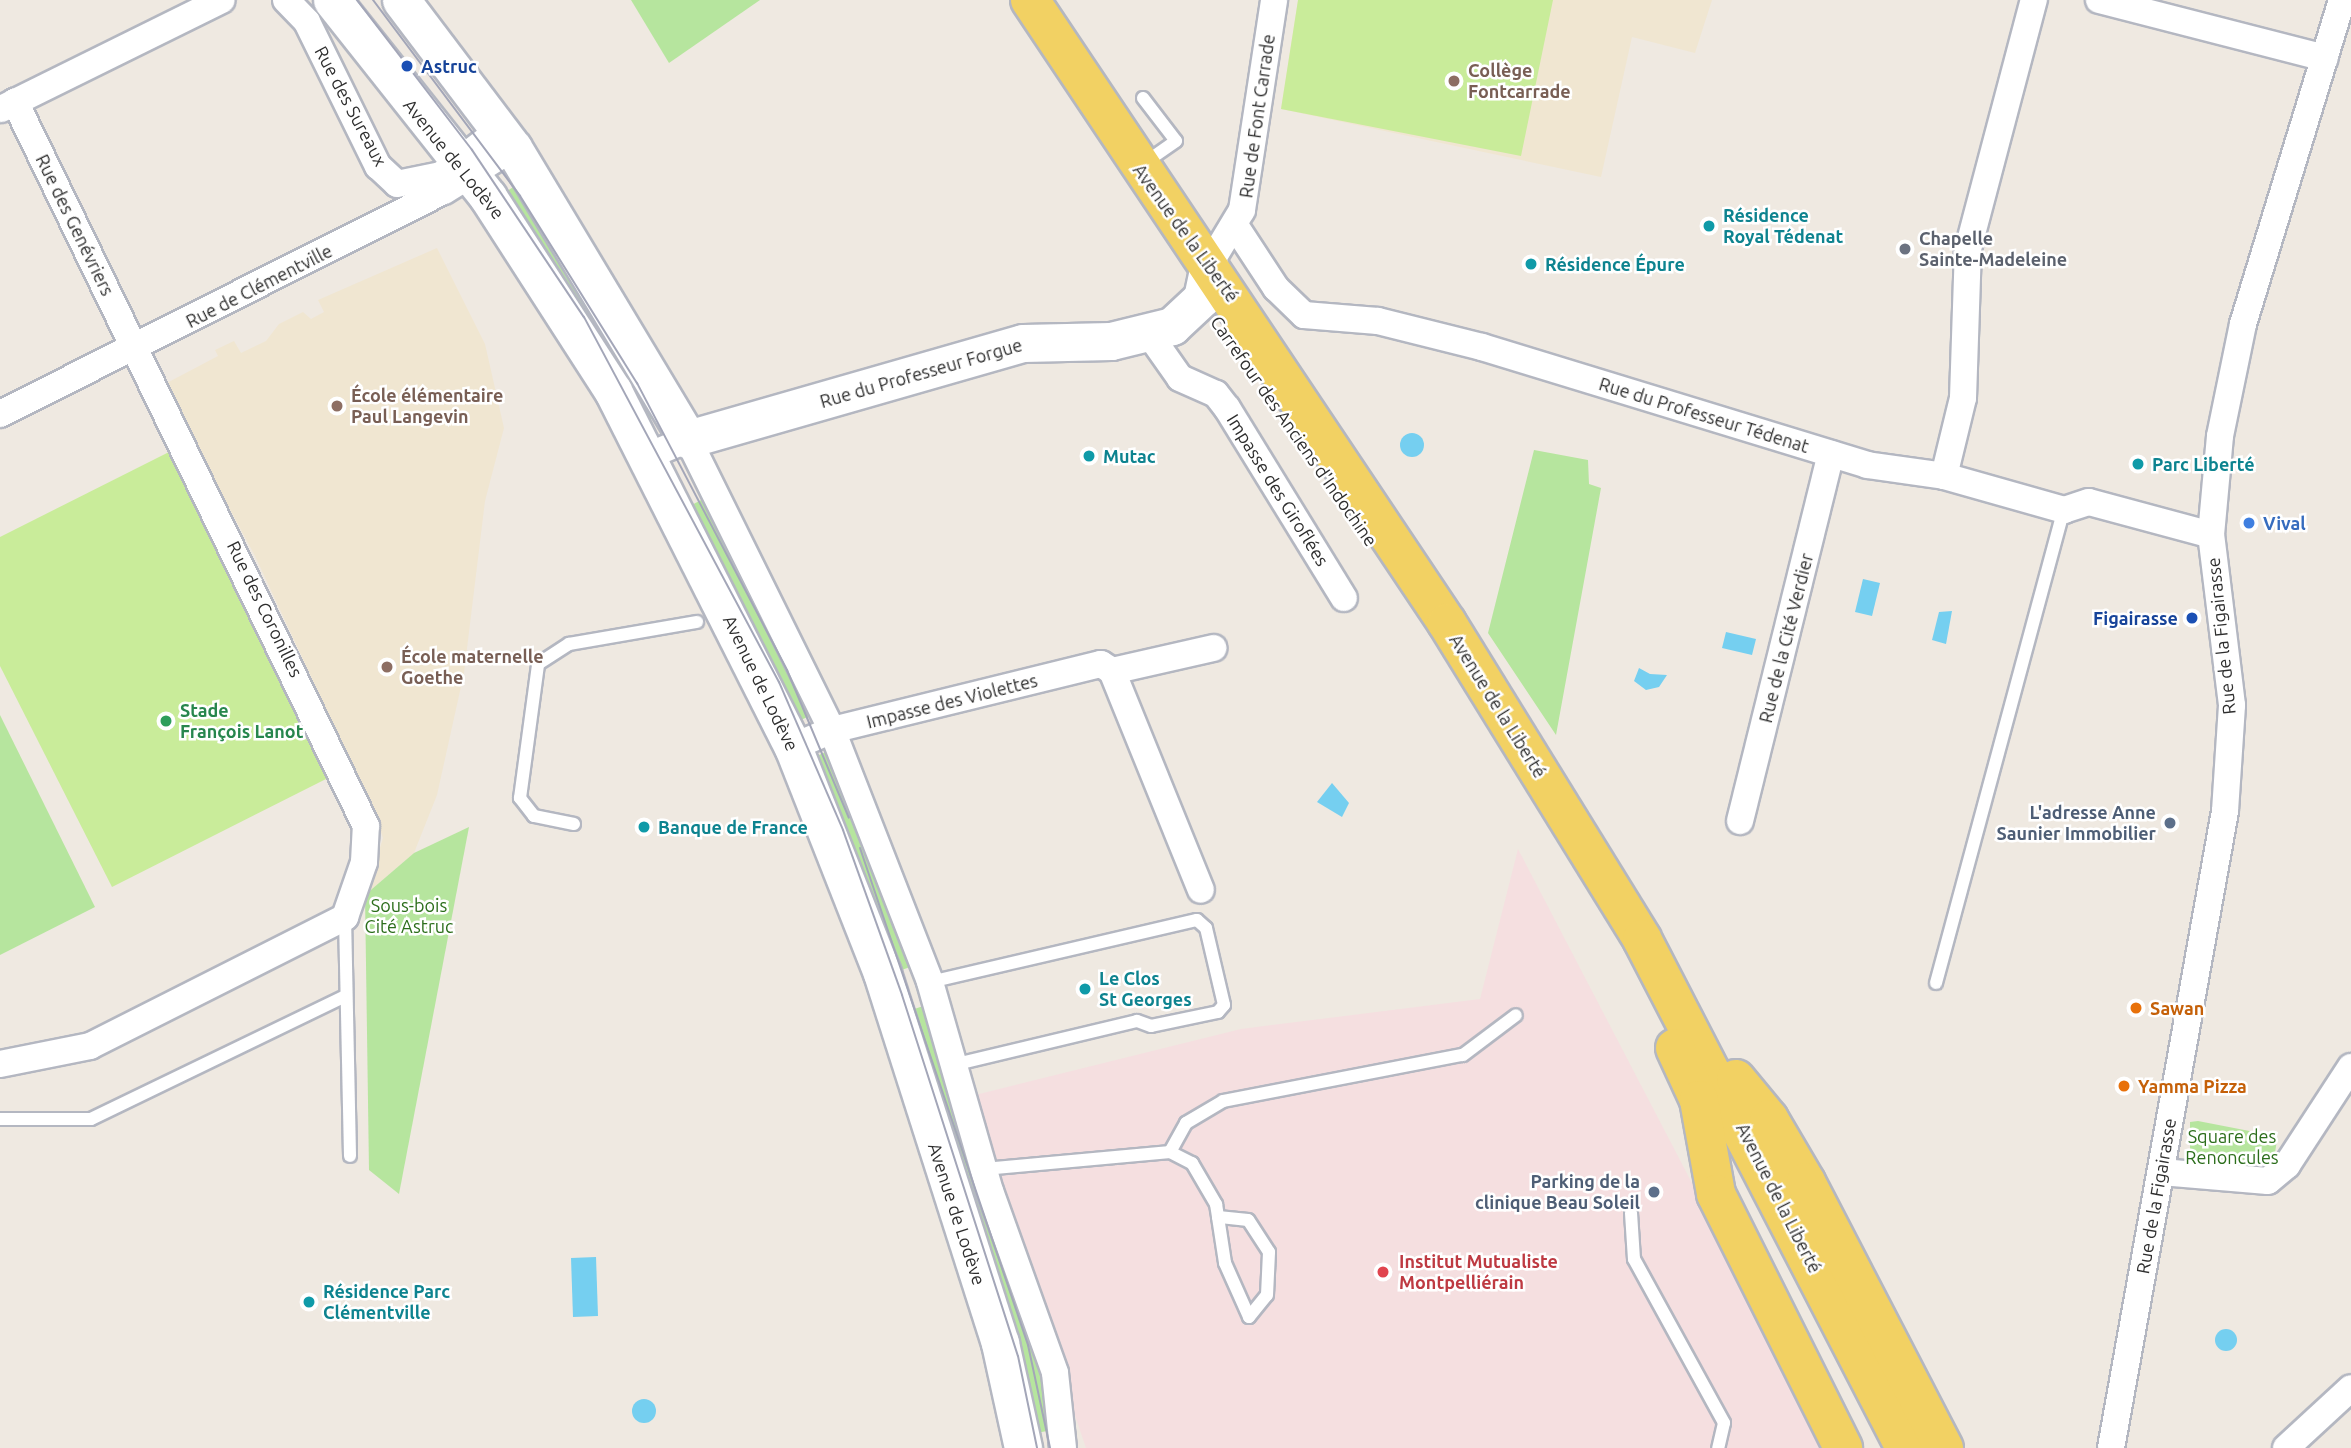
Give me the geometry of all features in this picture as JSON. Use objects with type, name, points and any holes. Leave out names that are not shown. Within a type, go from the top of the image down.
[{"type":"main road","name":"Avenue de la Liberté","points":[[1010,0],[1156,235]]},
{"type":"main road","name":"Avenue de la Liberté","points":[[1030,0],[1138,167],[1202,290],[1447,623],[1635,927],[1712,1064],[1905,1448]]},
{"type":"main road","name":"Carrefour des Anciens d'Indochine","points":[[1156,235],[1202,290]]},
{"type":"main road","points":[[1635,927],[1650,998],[1699,1100],[1716,1194],[1843,1448]]},
{"type":"main road","points":[[1712,1064],[1745,1085],[1769,1119],[1944,1448]]},
{"type":"street","points":[[7,106],[222,0]]},
{"type":"street","name":"Rue des Sureaux","points":[[286,0],[307,22],[378,166],[397,184],[411,185],[461,170],[506,139]]},
{"type":"street","name":"Avenue de Lodève","points":[[332,0],[461,170],[488,197],[545,284],[648,456],[793,747],[882,973],[1000,1343],[1023,1448]]},
{"type":"street","points":[[401,0],[506,139],[688,439],[832,730],[930,982],[984,1169],[1055,1373],[1063,1448]]},
{"type":"street","name":"Rue de Font Carrade","points":[[1202,290],[1236,227],[1251,168],[1274,0]]},
{"type":"street","points":[[1944,476],[1963,398],[1968,249],[2034,0]]},
{"type":"street","points":[[2099,0],[2180,10],[2325,58]]},
{"type":"street","name":"Rue de la Figairasse","points":[[2111,1448],[2226,797],[2232,705],[2211,535],[2220,436],[2243,324],[2342,0]]},
{"type":"street","name":"Rue des Genévriers","points":[[7,106],[137,348]]},
{"type":"street","name":"Rue de Clémentville","points":[[0,414],[137,348],[461,170]]},
{"type":"street","name":"Rue du Professeur Tédenat","points":[[1236,227],[1276,288],[1304,315],[1378,321],[1482,347],[1867,465],[1944,476],[2064,510],[2089,502],[2211,535]]},
{"type":"street","name":"Rue du Professeur Forgue","points":[[648,456],[688,439],[1023,343],[1111,341],[1172,326],[1202,290]]},
{"type":"street","name":"Impasse des Giroflées","points":[[1147,331],[1180,378],[1216,394],[1227,408],[1344,598]]},
{"type":"street","name":"Rue des Coronilles","points":[[137,348],[344,771],[366,826],[364,862],[345,917]]},
{"type":"street","name":"Rue de la Cité Verdier","points":[[1740,821],[1831,454]]},
{"type":"street","name":"Impasse des Violettes","points":[[793,747],[832,730],[1101,664],[1112,671],[1213,648]]},
{"type":"street","points":[[1112,671],[1201,890]]},
{"type":"street","points":[[0,1064],[89,1046],[345,917]]},
{"type":"street","points":[[2161,1172],[2268,1181],[2287,1165],[2351,1067]]},
{"type":"street","points":[[2286,1448],[2351,1388]]},
{"type":"lane","points":[[1138,167],[1176,141],[1143,98]]},
{"type":"lane","points":[[1936,983],[2064,510]]},
{"type":"lane","points":[[575,824],[534,816],[520,798],[538,664],[569,644],[697,622]]},
{"type":"lane","name":"Rue des Coronilles","points":[[345,917],[343,997],[350,1156]]},
{"type":"lane","points":[[930,982],[1197,920],[1206,928],[1224,1005],[1218,1012],[1151,1026],[1137,1021],[953,1065]]},
{"type":"lane","points":[[0,1119],[91,1119],[343,997]]},
{"type":"lane","points":[[1170,1152],[1186,1123],[1223,1101],[1463,1055],[1516,1016]]},
{"type":"lane","points":[[984,1169],[1170,1152],[1192,1163],[1218,1217],[1225,1263],[1249,1317],[1267,1295],[1269,1252],[1248,1220],[1218,1217]]},
{"type":"lane","points":[[1631,1213],[1634,1259],[1724,1423],[1717,1448]]},
{"type":"shaded area","name":"Collège Fontcarrade","points":[[1298,0],[1712,0],[1695,53],[1632,37],[1601,177],[1281,109]]},
{"type":"shaded area","points":[[437,248],[485,344],[504,428],[485,501],[464,673],[437,795],[414,853],[365,895],[383,838],[374,812],[255,556],[163,385],[218,356],[215,350],[234,341],[241,353],[266,341],[279,324],[303,312],[311,319],[324,312],[318,300]]},
{"type":"shaded area","name":"Institut Mutualiste Montpelliérain","points":[[1518,849],[1830,1448],[1086,1448],[967,1097],[1241,1029],[1480,999]]},
{"type":"green space","points":[[631,0],[760,0],[669,63]]},
{"type":"green space","name":"Collège Fontcarrade","points":[[1298,0],[1553,0],[1521,156],[1281,109]]},
{"type":"green space","points":[[519,183],[662,413],[640,425],[497,198]]},
{"type":"green space","points":[[1534,450],[1588,460],[1589,484],[1601,488],[1556,735],[1488,633]]},
{"type":"green space","name":"Stade François Lanot","points":[[171,451],[332,776],[112,887],[0,666],[0,537]]},
{"type":"green space","points":[[705,498],[814,714],[792,724],[684,509]]},
{"type":"green space","points":[[0,715],[95,907],[0,955]]},
{"type":"green space","points":[[830,750],[913,966],[890,974],[808,760]]},
{"type":"green space","name":"Sous-bois Cité Astruc","points":[[469,827],[399,1194],[369,1170],[365,895],[414,853]]},
{"type":"green space","points":[[926,1005],[1041,1359],[1052,1430],[1026,1435],[903,1013]]},
{"type":"green space","name":"Square des Renoncules","points":[[2198,1121],[2270,1135],[2277,1140],[2274,1159],[2252,1171],[2190,1160],[2190,1122]]},
{"type":"water","points":[[1412,433],[1421,436],[1424,445],[1421,454],[1412,457],[1403,454],[1400,445],[1403,436]]},
{"type":"water","points":[[1863,579],[1880,583],[1872,616],[1855,612]]},
{"type":"water","points":[[1952,611],[1946,644],[1932,640],[1939,612]]},
{"type":"water","points":[[1726,632],[1756,639],[1752,655],[1722,648]]},
{"type":"water","points":[[1639,668],[1650,674],[1667,675],[1659,687],[1646,690],[1634,681]]},
{"type":"water","points":[[1332,783],[1349,803],[1342,817],[1317,802]]},
{"type":"water","points":[[596,1257],[598,1316],[573,1317],[571,1258]]},
{"type":"water","points":[[2226,1329],[2234,1332],[2237,1340],[2234,1348],[2226,1351],[2218,1348],[2215,1340],[2218,1332]]},
{"type":"water","points":[[644,1399],[653,1402],[656,1411],[653,1420],[644,1423],[635,1420],[632,1411],[635,1402]]},
{"type":"tram line","points":[[357,0],[472,150],[584,317],[779,682],[843,830],[902,995],[1018,1356],[1037,1448]]},
{"type":"tram line","points":[[373,0],[520,196],[637,383],[787,670],[849,818]]},
{"type":"tram line","points":[[860,848],[1028,1345],[1050,1448]]},
{"type":"place","name":"Astruc","points":[[407,66]]},
{"type":"place","name":"Collège Fontcarrade","points":[[1454,81]]},
{"type":"place","name":"Résidence Royal Tédenat","points":[[1709,226]]},
{"type":"place","name":"Chapelle Sainte-Madeleine","points":[[1905,249]]},
{"type":"place","name":"Résidence Épure","points":[[1531,264]]},
{"type":"place","name":"École élémentaire Paul Langevin","points":[[337,406]]},
{"type":"place","name":"Mutac","points":[[1089,456]]},
{"type":"place","name":"Parc Liberté","points":[[2138,464]]},
{"type":"place","name":"Vival","points":[[2249,523]]},
{"type":"place","name":"Figairasse","points":[[2192,618]]},
{"type":"place","name":"École maternelle Goethe","points":[[387,667]]},
{"type":"place","name":"Stade François Lanot","points":[[166,721]]},
{"type":"place","name":"L'adresse Anne Saunier Immobilier","points":[[2170,823]]},
{"type":"place","name":"Banque de France","points":[[644,827]]},
{"type":"place","name":"Le Clos St Georges","points":[[1085,989]]},
{"type":"place","name":"Sawan","points":[[2136,1008]]},
{"type":"place","name":"Yamma Pizza","points":[[2124,1086]]},
{"type":"place","name":"Parking de la clinique Beau Soleil","points":[[1654,1192]]},
{"type":"place","name":"Institut Mutualiste Montpelliérain","points":[[1383,1272]]},
{"type":"place","name":"Résidence Parc Clémentville","points":[[309,1302]]}]
